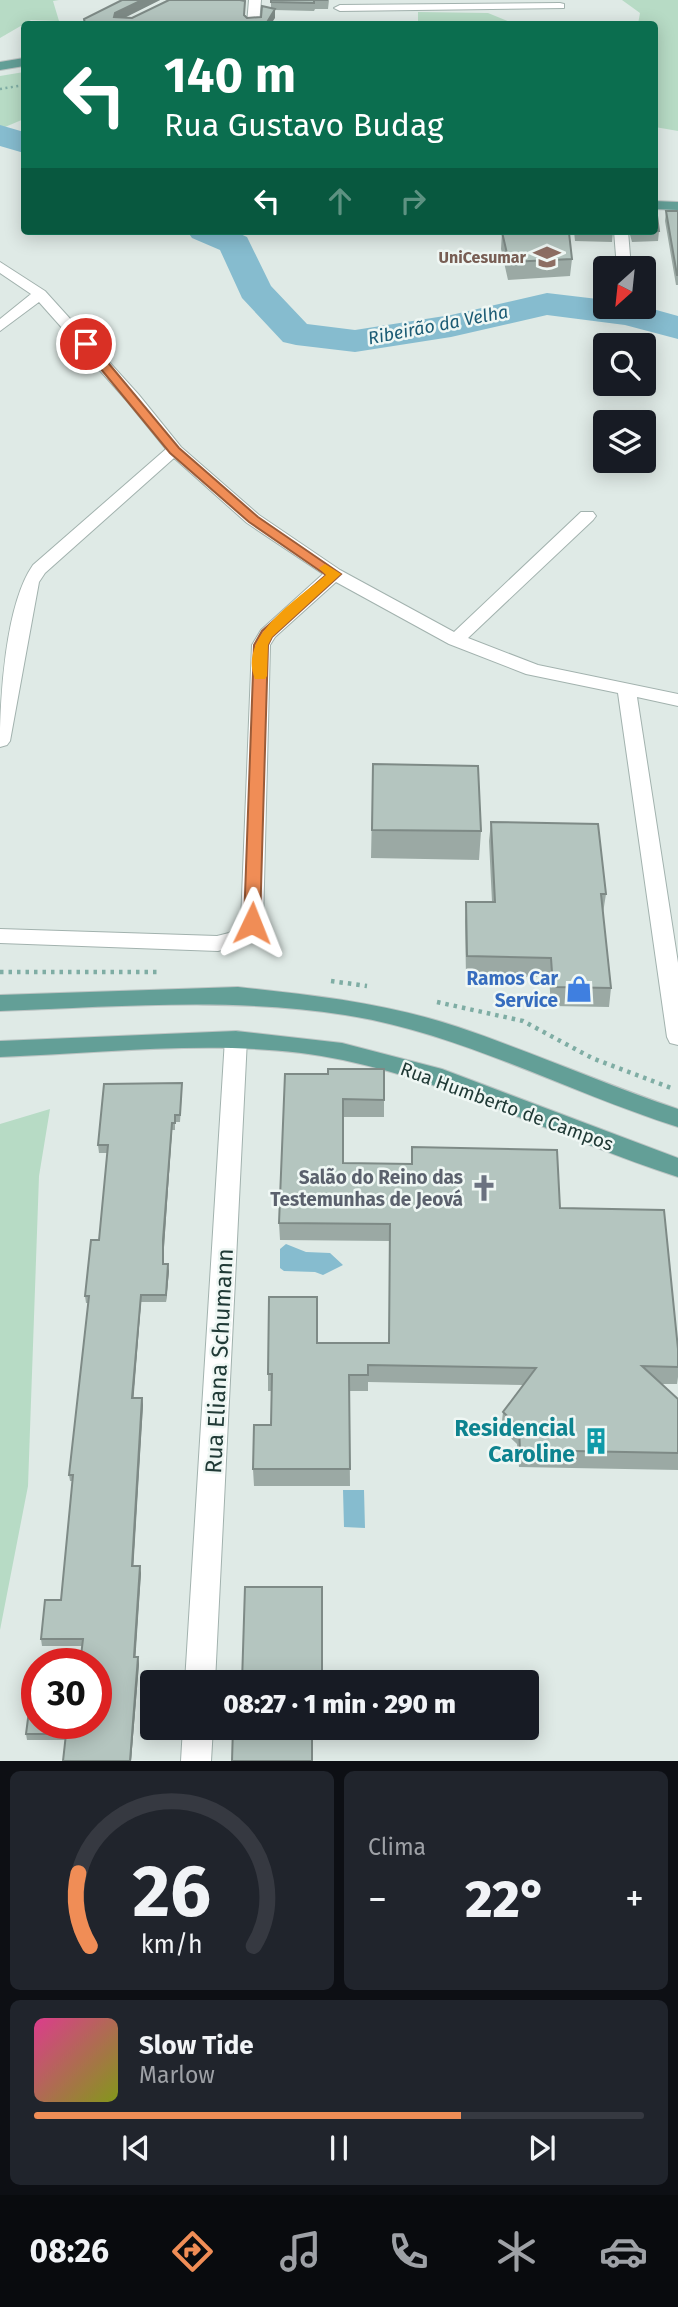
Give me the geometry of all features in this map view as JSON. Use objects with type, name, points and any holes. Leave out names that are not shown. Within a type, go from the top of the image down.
[{"type":"main road","points":[[0,66],[21,62]]},
{"type":"main road","points":[[658,205],[678,206]]},
{"type":"main road","points":[[5,1002],[238,995],[347,1007],[451,1033],[506,1052],[594,1089],[678,1118]]},
{"type":"main road","name":"Rua Humberto de Campos","points":[[0,1049],[236,1040],[342,1051],[442,1078],[678,1168]]},
{"type":"street","points":[[253,21],[255,0]]},
{"type":"street","points":[[340,8],[402,4],[560,7]]},
{"type":"street","points":[[621,235],[623,256]]},
{"type":"street","points":[[0,266],[40,294],[133,398],[175,450],[253,519],[334,574],[456,640],[533,670],[678,700]]},
{"type":"street","points":[[0,326],[40,294]]},
{"type":"street","points":[[0,741],[30,582],[48,561],[175,450]]},
{"type":"street","points":[[456,640],[587,516]]},
{"type":"street","points":[[0,936],[218,944],[237,938],[252,923],[261,645],[267,634],[334,574]]},
{"type":"street","points":[[627,691],[678,1037]]},
{"type":"street","name":"Rua Eliana Schumann","points":[[201,1670],[236,1040]]},
{"type":"street","points":[[196,1761],[197,1740]]},
{"type":"path","points":[[0,89],[21,86]]},
{"type":"green space","points":[[0,0],[59,0],[53,1],[59,21],[21,21],[21,26],[0,38]]},
{"type":"green space","points":[[622,0],[678,0],[678,131],[658,128],[658,21],[639,21],[640,13]]},
{"type":"green space","points":[[418,12],[488,13],[508,21],[418,21]]},
{"type":"green space","points":[[21,72],[21,120],[5,127],[0,127],[0,76]]},
{"type":"green space","points":[[50,1109],[39,1176],[28,1486],[0,1630],[0,1124]]},
{"type":"water","points":[[286,1244],[306,1252],[330,1253],[343,1265],[323,1275],[315,1272],[284,1271],[280,1268],[280,1249]]},
{"type":"water","points":[[343,1490],[364,1490],[365,1528],[344,1527]]},
{"type":"building","points":[[122,0],[142,0],[115,13],[114,17],[132,18],[169,0],[245,1],[244,15],[247,18],[261,17],[262,6],[275,9],[268,21],[84,19]]},
{"type":"building","points":[[314,0],[314,3],[271,2]]},
{"type":"building","points":[[666,211],[678,211],[678,275],[677,275]]},
{"type":"building","points":[[503,235],[569,235],[572,259],[509,262]]},
{"type":"building","points":[[373,764],[478,766],[481,831],[372,830]]},
{"type":"building","points":[[491,822],[598,824],[606,894],[601,894],[611,988],[553,987],[551,958],[467,956],[466,902],[495,902]]},
{"type":"building","points":[[328,1069],[384,1069],[384,1100],[343,1099],[343,1163],[412,1164],[412,1147],[557,1150],[560,1208],[664,1210],[678,1367],[642,1366],[678,1399],[678,1453],[520,1450],[519,1427],[503,1412],[536,1368],[368,1365],[368,1375],[349,1375],[350,1469],[253,1469],[254,1425],[271,1425],[272,1374],[268,1374],[269,1297],[317,1297],[317,1343],[389,1343],[390,1224],[279,1223],[285,1074],[328,1074]]},
{"type":"building","points":[[182,1083],[180,1115],[175,1115],[175,1123],[172,1123],[163,1240],[163,1264],[168,1264],[166,1295],[141,1295],[132,1398],[142,1398],[132,1566],[140,1566],[134,1657],[138,1657],[130,1761],[63,1761],[65,1739],[112,1739],[112,1648],[82,1648],[83,1639],[41,1639],[45,1600],[61,1600],[73,1475],[69,1475],[89,1296],[85,1296],[91,1240],[99,1240],[108,1145],[98,1145],[104,1084]]},
{"type":"building","points":[[245,1587],[322,1587],[322,1670],[242,1670]]},
{"type":"building","points":[[233,1740],[312,1740],[312,1761],[232,1761]]},
{"type":"waterway","name":"Ribeirão da Velha","points":[[0,135],[21,142]]},
{"type":"waterway","name":"Ribeirão da Velha","points":[[214,235],[235,244],[255,290],[296,334],[355,341],[451,326],[547,304],[628,314],[678,328]]},
{"type":"slow traffic","points":[[260,676],[261,645],[267,634],[334,574],[325,568]]},
{"type":"place","name":"UniCesumar","points":[[547,257]]},
{"type":"place","name":"Ramos Car Service","points":[[579,989]]},
{"type":"place","name":"Salão do Reino das Testemunhas de Jeová","points":[[484,1188]]},
{"type":"place","name":"Residencial Caroline","points":[[596,1441]]},
{"type":"route","points":[[86,344],[175,450],[253,519],[334,574],[267,634],[261,645],[252,923]]}]
